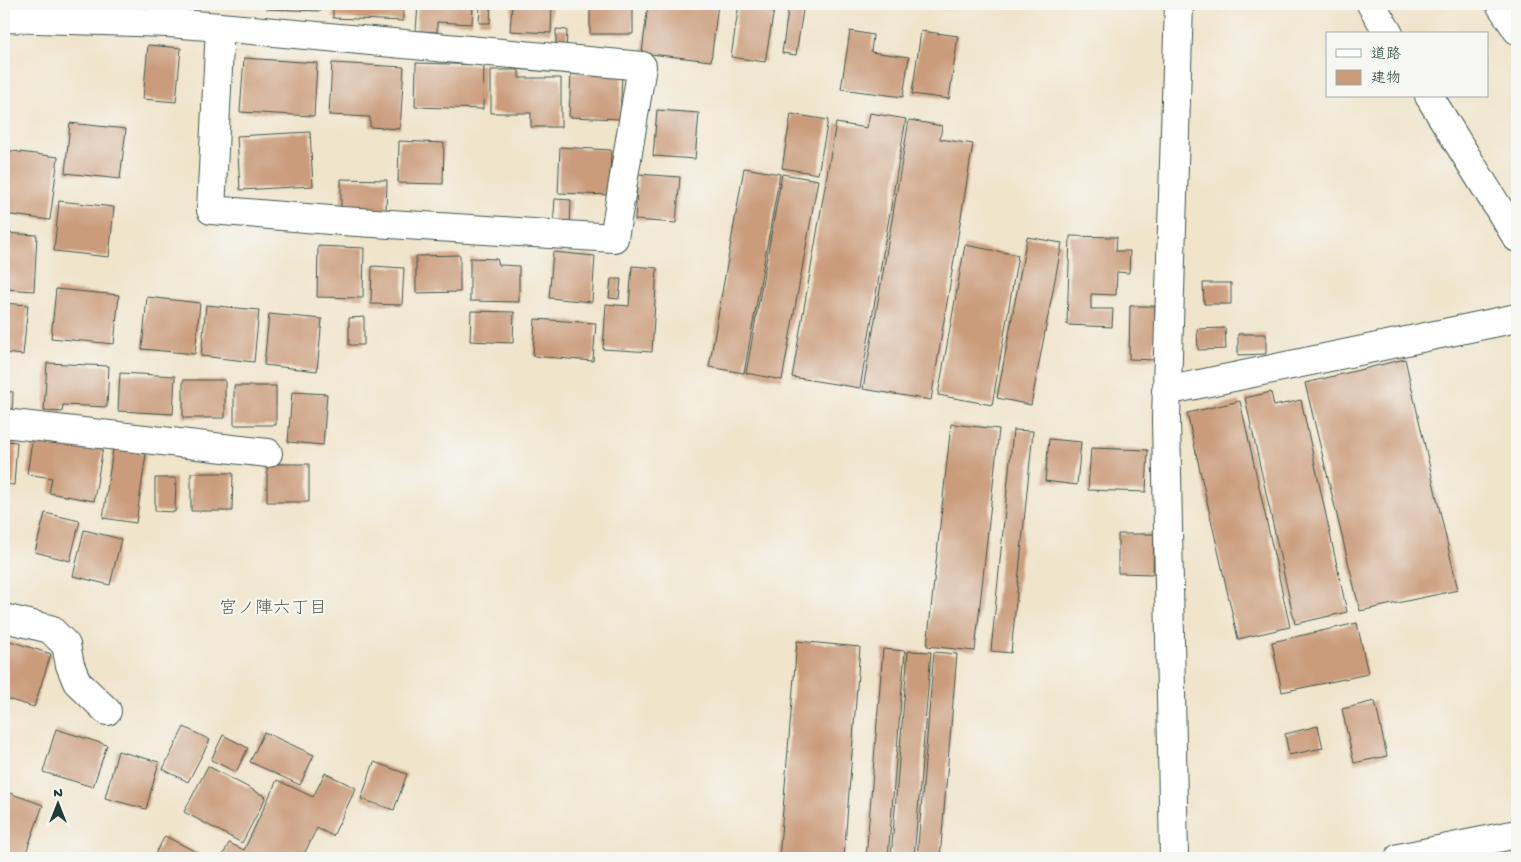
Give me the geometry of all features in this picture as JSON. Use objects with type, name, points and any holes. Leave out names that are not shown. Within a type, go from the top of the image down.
[{"type":"main road","points":[[1174,858],[1166,391],[1179,4]]},
{"type":"main road","points":[[1371,4],[1389,32]]},
{"type":"main road","points":[[1500,4],[1517,30]]},
{"type":"main road","points":[[4,18],[169,22],[642,66],[614,238],[342,221],[210,210],[220,27]]},
{"type":"main road","points":[[1430,98],[1517,238]]},
{"type":"main road","points":[[1166,391],[1517,318]]},
{"type":"main road","points":[[4,423],[268,453]]},
{"type":"main road","points":[[4,618],[50,629],[66,645],[70,665],[77,682],[107,711]]},
{"type":"main road","points":[[1399,858],[1517,834]]},
{"type":"building","points":[[266,4],[321,4],[321,11],[266,9]]},
{"type":"building","points":[[333,4],[403,4],[403,21],[333,18]]},
{"type":"building","points":[[418,4],[473,4],[472,24],[437,22],[437,32],[416,31]]},
{"type":"building","points":[[480,4],[491,4],[490,23],[479,23]]},
{"type":"building","points":[[512,4],[552,4],[551,33],[510,31]]},
{"type":"building","points":[[580,4],[633,4],[633,34],[590,34],[590,6],[580,6]]},
{"type":"building","points":[[648,4],[718,4],[711,61],[642,53]]},
{"type":"building","points":[[739,4],[775,4],[765,62],[731,57]]},
{"type":"building","points":[[789,4],[804,4],[796,55],[782,53]]},
{"type":"building","points":[[920,4],[953,4],[952,9]]},
{"type":"building","points":[[556,29],[567,30],[566,54],[556,53]]},
{"type":"building","points":[[850,31],[873,35],[871,52],[909,57],[903,97],[841,89]]},
{"type":"building","points":[[921,31],[958,36],[949,99],[912,94]]},
{"type":"building","points":[[148,45],[181,48],[176,102],[143,99]]},
{"type":"building","points":[[244,58],[317,63],[314,116],[240,112]]},
{"type":"building","points":[[332,63],[404,67],[400,129],[370,127],[370,117],[329,115]]},
{"type":"building","points":[[416,63],[484,65],[483,109],[415,107]]},
{"type":"building","points":[[491,70],[519,70],[519,78],[561,78],[561,127],[531,127],[531,113],[491,113]]},
{"type":"building","points":[[571,72],[622,74],[620,119],[569,117]]},
{"type":"building","points":[[657,110],[699,113],[695,159],[653,156]]},
{"type":"building","points":[[870,113],[906,119],[860,388],[792,377],[836,123],[867,128]]},
{"type":"building","points":[[791,114],[828,120],[818,174],[782,168]]},
{"type":"building","points":[[909,120],[942,126],[940,139],[973,144],[931,400],[863,389]]},
{"type":"building","points":[[70,123],[126,129],[120,179],[65,173]]},
{"type":"building","points":[[310,132],[313,186],[240,190],[237,136]]},
{"type":"building","points":[[399,141],[444,143],[443,184],[398,183]]},
{"type":"building","points":[[560,147],[611,150],[609,195],[558,193]]},
{"type":"building","points":[[4,150],[58,157],[50,220],[4,214]]},
{"type":"building","points":[[744,168],[780,174],[744,373],[709,367]]},
{"type":"building","points":[[638,174],[680,177],[676,223],[635,220]]},
{"type":"building","points":[[782,174],[818,180],[782,380],[746,373]]},
{"type":"building","points":[[341,179],[387,180],[386,212],[341,211]]},
{"type":"building","points":[[555,199],[571,200],[570,228],[553,227]]},
{"type":"building","points":[[59,201],[114,207],[109,257],[54,251]]},
{"type":"building","points":[[4,233],[37,235],[34,291],[4,289]]},
{"type":"building","points":[[1070,236],[1117,237],[1116,251],[1130,251],[1129,273],[1117,272],[1116,295],[1091,294],[1091,309],[1113,309],[1112,327],[1067,325]]},
{"type":"building","points":[[1027,237],[1062,243],[1031,405],[997,398]]},
{"type":"building","points":[[965,245],[1018,255],[992,405],[938,395]]},
{"type":"building","points":[[318,246],[364,248],[363,298],[317,297]]},
{"type":"building","points":[[553,252],[595,256],[592,302],[549,298]]},
{"type":"building","points":[[460,255],[460,292],[416,293],[416,256]]},
{"type":"building","points":[[470,258],[497,259],[499,265],[519,266],[519,302],[470,301]]},
{"type":"building","points":[[372,266],[404,268],[402,305],[371,304]]},
{"type":"building","points":[[632,266],[657,268],[652,352],[603,349],[606,304],[629,306]]},
{"type":"building","points":[[611,279],[621,279],[619,299],[609,298]]},
{"type":"building","points":[[1203,283],[1231,283],[1231,304],[1204,304]]},
{"type":"building","points":[[56,289],[119,295],[114,344],[51,338]]},
{"type":"building","points":[[147,297],[200,303],[195,354],[142,349]]},
{"type":"building","points":[[4,303],[28,305],[23,355],[4,353]]},
{"type":"building","points":[[206,305],[259,310],[254,362],[201,356]]},
{"type":"building","points":[[1130,306],[1155,306],[1154,360],[1129,359]]},
{"type":"building","points":[[471,311],[514,312],[513,343],[470,341]]},
{"type":"building","points":[[269,314],[322,319],[317,371],[264,365]]},
{"type":"building","points":[[364,317],[364,345],[349,345],[349,318]]},
{"type":"building","points":[[535,319],[596,323],[593,361],[533,356]]},
{"type":"building","points":[[1225,328],[1226,349],[1198,350],[1197,329]]},
{"type":"building","points":[[1238,334],[1266,334],[1266,354],[1238,355]]},
{"type":"building","points":[[1405,359],[1458,590],[1360,611],[1305,383]]},
{"type":"building","points":[[47,363],[109,366],[107,407],[63,405],[62,412],[44,411]]},
{"type":"building","points":[[120,373],[175,376],[173,414],[118,411]]},
{"type":"building","points":[[183,380],[225,380],[225,418],[183,418]]},
{"type":"building","points":[[234,386],[276,386],[276,425],[234,425]]},
{"type":"building","points":[[4,391],[13,392],[12,416],[4,416]]},
{"type":"building","points":[[292,392],[327,394],[323,445],[288,442]]},
{"type":"building","points":[[1271,392],[1274,406],[1301,400],[1347,612],[1295,624],[1245,398]]},
{"type":"building","points":[[1240,401],[1290,627],[1238,639],[1187,413]]},
{"type":"building","points":[[951,424],[999,429],[975,651],[927,646]]},
{"type":"building","points":[[1013,430],[1033,431],[1011,653],[991,651]]},
{"type":"building","points":[[33,435],[103,447],[94,501],[49,493],[52,478],[27,474]]},
{"type":"building","points":[[1049,439],[1081,442],[1077,485],[1045,481]]},
{"type":"building","points":[[4,441],[17,442],[14,485],[4,484]]},
{"type":"building","points":[[1091,448],[1148,450],[1146,492],[1088,490]]},
{"type":"building","points":[[113,449],[146,454],[136,523],[103,518]]},
{"type":"building","points":[[267,464],[309,464],[309,502],[267,502]]},
{"type":"building","points":[[191,473],[233,473],[232,511],[191,511]]},
{"type":"building","points":[[155,478],[176,478],[175,512],[155,511]]},
{"type":"building","points":[[45,513],[80,521],[70,561],[35,552]]},
{"type":"building","points":[[84,530],[121,539],[110,585],[73,576]]},
{"type":"building","points":[[1118,534],[1154,534],[1153,574],[1118,573]]},
{"type":"building","points":[[1357,623],[1368,674],[1282,692],[1272,642]]},
{"type":"building","points":[[4,639],[51,654],[34,707],[4,698]]},
{"type":"building","points":[[797,641],[860,647],[844,858],[779,858]]},
{"type":"building","points":[[883,649],[905,651],[888,858],[866,858]]},
{"type":"building","points":[[908,651],[931,652],[914,858],[891,858]]},
{"type":"building","points":[[934,652],[957,654],[940,858],[917,858]]},
{"type":"building","points":[[1375,701],[1387,756],[1354,763],[1342,709]]},
{"type":"building","points":[[1318,726],[1323,748],[1289,755],[1285,734]]},
{"type":"building","points":[[184,727],[210,740],[188,782],[163,769]]},
{"type":"building","points":[[56,729],[107,745],[93,787],[43,772]]},
{"type":"building","points":[[264,732],[314,755],[300,785],[250,762]]},
{"type":"building","points":[[223,735],[248,748],[236,772],[211,760]]},
{"type":"building","points":[[118,751],[159,762],[146,809],[105,798]]},
{"type":"building","points":[[374,762],[407,774],[394,810],[361,799]]},
{"type":"building","points":[[208,766],[266,797],[242,843],[184,812]]},
{"type":"building","points":[[325,773],[356,788],[333,836],[317,828],[302,858],[222,857],[229,843],[244,850],[277,780],[313,797]]},
{"type":"building","points":[[4,791],[43,805],[24,858],[15,858],[4,854]]},
{"type":"building","points":[[165,836],[208,858],[153,858]]},
{"type":"district","name":"宮ノ陣六丁目","points":[[273,609]]}]
